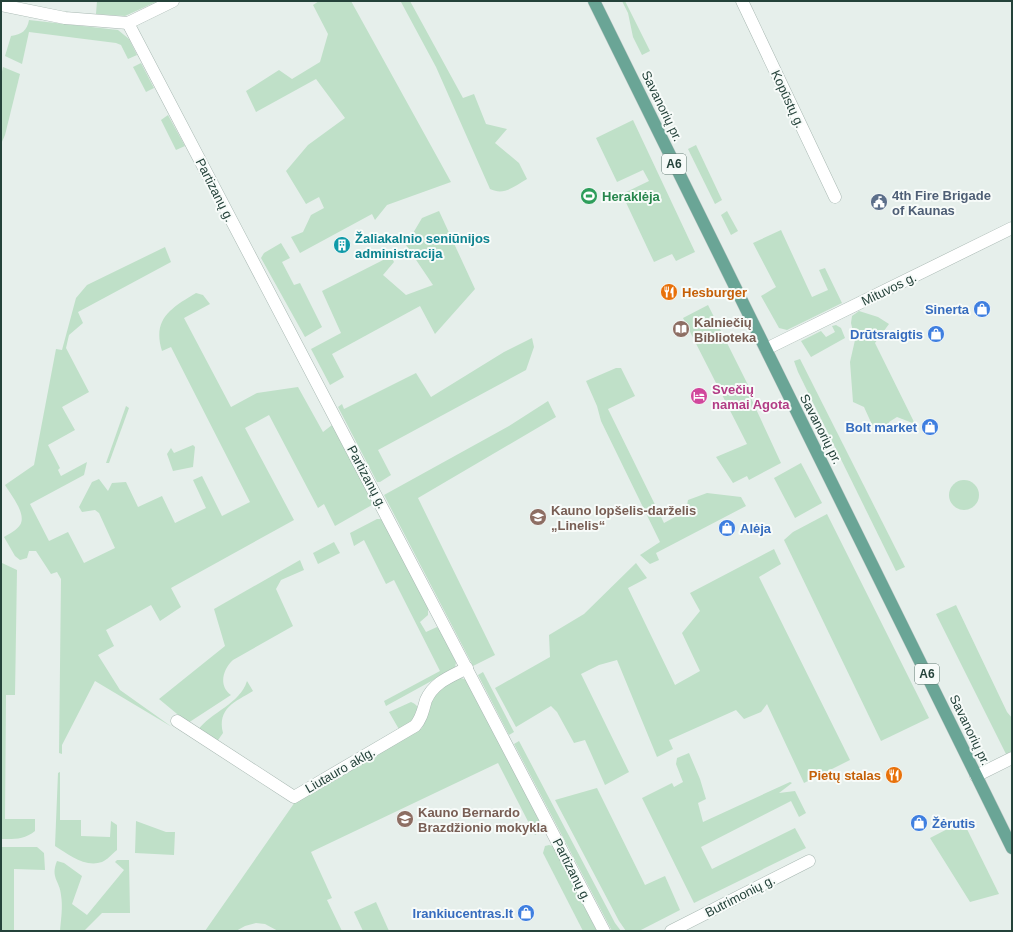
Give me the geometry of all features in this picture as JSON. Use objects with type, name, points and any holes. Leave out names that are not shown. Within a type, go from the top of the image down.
[{"type":"main road","name":"Savanorių pr.","points":[[594,1],[1012,848]]},
{"type":"street","points":[[1,5],[65,18],[128,23],[173,1]]},
{"type":"street","name":"Kopūstų g.","points":[[742,1],[835,197]]},
{"type":"street","name":"Partizanų g.","points":[[128,23],[604,931]]},
{"type":"street","name":"Mituvos g.","points":[[766,349],[1012,228]]},
{"type":"street","name":"Liutauro aklg.","points":[[177,721],[294,797],[415,726],[420,720],[426,701],[436,685],[467,668]]},
{"type":"street","points":[[976,776],[1012,758]]},
{"type":"street","name":"Butrimonių g.","points":[[671,931],[809,861]]},
{"type":"green space","points":[[97,1],[158,1],[125,16],[96,14]]},
{"type":"green space","points":[[319,1],[351,1],[451,182],[387,205],[375,220],[372,214],[300,253],[291,237],[303,232],[311,215],[324,208],[319,197],[306,204],[286,171],[308,145],[345,118],[316,79],[256,112],[246,91],[279,70],[292,79],[320,62],[328,34],[313,5]]},
{"type":"green space","points":[[410,1],[463,98],[474,94],[486,124],[507,129],[495,143],[519,163],[527,179],[505,191],[495,191],[490,189],[436,67],[401,2]]},
{"type":"green space","points":[[622,1],[625,1],[650,51],[642,55],[633,37],[628,13]]},
{"type":"green space","points":[[29,20],[118,30],[129,39],[137,55],[128,59],[121,45],[116,43],[29,32],[22,64],[5,56],[11,36],[23,31],[27,27]]},
{"type":"green space","points":[[141,63],[154,88],[146,92],[133,67]]},
{"type":"green space","points":[[3,67],[20,74],[5,135],[1,144],[1,76]]},
{"type":"green space","points":[[168,115],[185,146],[176,150],[161,120]]},
{"type":"green space","points":[[633,120],[695,252],[676,261],[672,254],[654,262],[622,194],[649,181],[643,170],[617,182],[596,138]]},
{"type":"green space","points":[[696,145],[722,200],[715,204],[688,149]]},
{"type":"green space","points":[[439,211],[475,289],[435,334],[420,306],[332,354],[344,377],[330,385],[311,349],[341,333],[322,291],[391,256],[394,262],[383,275],[406,295],[433,285],[406,245],[422,218]]},
{"type":"green space","points":[[727,211],[738,231],[731,235],[721,215]]},
{"type":"green space","points":[[781,230],[812,297],[828,290],[819,270],[825,268],[842,303],[787,330],[779,328],[761,296],[776,287],[753,243]]},
{"type":"green space","points":[[281,243],[290,258],[282,262],[294,285],[300,283],[322,327],[305,337],[261,258],[264,253]]},
{"type":"green space","points":[[165,247],[171,262],[78,312],[83,323],[69,335],[66,348],[89,392],[62,407],[75,430],[48,445],[60,468],[58,470],[61,476],[87,462],[84,475],[30,504],[49,541],[68,532],[84,563],[115,548],[99,513],[95,510],[82,512],[79,507],[92,482],[99,479],[108,491],[112,483],[126,482],[138,507],[162,496],[175,523],[206,508],[193,480],[202,476],[222,516],[250,502],[171,347],[162,351],[160,331],[166,316],[179,304],[196,293],[203,295],[210,304],[184,318],[231,407],[257,393],[298,387],[323,432],[332,425],[374,502],[372,505],[335,526],[324,504],[318,508],[269,415],[245,428],[294,520],[171,588],[181,607],[160,621],[151,605],[106,630],[114,646],[98,655],[120,690],[172,727],[95,681],[62,745],[62,754],[59,753],[61,579],[57,572],[51,574],[36,551],[29,551],[27,558],[20,560],[15,556],[4,537],[19,527],[22,521],[20,510],[5,485],[34,465],[56,349],[62,350],[76,298],[87,285]]},
{"type":"green space","points":[[708,305],[753,395],[750,396],[781,463],[749,480],[747,476],[733,483],[716,457],[747,444],[683,318]]},
{"type":"green space","points":[[859,311],[878,317],[889,324],[875,343],[915,424],[897,417],[889,422],[887,428],[882,432],[874,429],[864,407],[853,402],[850,362],[855,340],[851,323],[852,316]]},
{"type":"green space","points":[[836,325],[841,328],[845,338],[811,357],[801,341],[821,331],[826,337],[835,332],[832,326]]},
{"type":"green space","points":[[532,338],[534,347],[526,370],[378,450],[391,475],[380,482],[377,482],[338,407],[342,404],[344,409],[416,373],[431,397],[504,352]]},
{"type":"green space","points":[[800,359],[905,567],[896,571],[798,372],[794,361]]},
{"type":"green space","points":[[616,368],[621,368],[635,396],[608,409],[664,523],[686,511],[688,500],[707,493],[741,497],[746,506],[656,553],[659,560],[650,564],[640,555],[660,542],[601,421],[597,406],[586,381]]},
{"type":"green space","points":[[548,401],[556,417],[418,498],[495,655],[473,666],[384,495],[509,426]]},
{"type":"green space","points":[[126,406],[129,408],[109,463],[106,463]]},
{"type":"green space","points":[[193,445],[195,447],[193,467],[173,471],[167,454],[171,448],[174,453]]},
{"type":"green space","points":[[801,463],[822,503],[795,518],[774,478]]},
{"type":"green space","points":[[964,480],[970,481],[978,489],[978,501],[970,509],[964,510],[958,509],[950,501],[949,495],[950,489],[958,481]]},
{"type":"green space","points":[[827,514],[929,718],[881,741],[784,540],[793,532]]},
{"type":"green space","points":[[377,519],[383,519],[428,608],[428,615],[420,622],[426,632],[437,627],[440,630],[456,662],[455,668],[386,706],[384,701],[440,671],[394,580],[386,584],[364,540],[354,546],[350,533]]},
{"type":"green space","points":[[334,542],[340,553],[318,564],[313,553]]},
{"type":"green space","points":[[774,549],[781,564],[759,577],[850,760],[804,783],[767,704],[761,712],[744,719],[736,710],[669,740],[673,749],[657,757],[617,660],[599,665],[581,674],[629,772],[605,785],[585,740],[574,743],[557,712],[551,706],[516,727],[495,688],[550,657],[549,635],[584,614],[636,563],[647,578],[628,588],[675,685],[700,671],[682,633],[700,611],[690,593]]},
{"type":"green space","points":[[300,560],[304,570],[281,580],[276,589],[293,626],[233,660],[227,668],[223,678],[224,687],[231,695],[188,723],[159,699],[225,646],[214,609]]},
{"type":"green space","points":[[2,563],[17,570],[15,695],[6,695],[5,819],[35,819],[35,831],[27,836],[10,839],[1,839]]},
{"type":"green space","points":[[956,605],[1007,712],[1012,718],[1012,751],[1006,754],[936,614]]},
{"type":"green space","points":[[483,672],[514,732],[509,735],[478,675]]},
{"type":"green space","points":[[458,677],[467,680],[544,830],[535,835],[498,763],[311,852],[332,898],[327,900],[342,931],[278,931],[265,924],[256,923],[245,926],[236,931],[205,931],[295,802],[422,728],[434,692]]},
{"type":"green space","points":[[247,681],[253,691],[234,703],[225,712],[222,724],[223,733],[216,743],[198,730],[210,718],[238,696]]},
{"type":"green space","points":[[411,702],[416,705],[418,713],[412,722],[400,731],[389,712]]},
{"type":"green space","points":[[519,741],[615,923],[621,931],[612,931],[514,744]]},
{"type":"green space","points":[[689,753],[700,779],[706,799],[698,803],[703,822],[790,782],[792,783],[779,793],[795,791],[806,813],[799,817],[791,801],[701,847],[712,869],[795,828],[806,848],[694,903],[642,798],[672,783],[674,787],[683,782],[676,764],[677,758]]},
{"type":"green space","points":[[60,772],[60,820],[81,820],[81,836],[110,837],[111,821],[117,825],[117,850],[102,862],[83,862],[55,846],[58,773]]},
{"type":"green space","points":[[597,788],[645,885],[665,876],[680,910],[639,931],[626,931],[619,921],[555,800]]},
{"type":"green space","points":[[136,821],[166,832],[175,832],[174,855],[135,853]]},
{"type":"green space","points":[[963,821],[999,894],[970,902],[930,838]]},
{"type":"green space","points":[[545,846],[553,846],[597,931],[583,931],[543,853]]},
{"type":"green space","points":[[1,847],[37,847],[44,853],[45,870],[14,869],[14,931],[1,931]]},
{"type":"green space","points":[[117,860],[129,860],[130,913],[102,913],[84,931],[60,931],[62,904],[60,890],[55,876],[57,861],[64,863],[82,876],[72,904],[87,915],[124,870],[115,862]]},
{"type":"green space","points":[[376,902],[389,931],[363,931],[354,912]]},
{"type":"place","name":"Heraklėja","points":[[589,196]]},
{"type":"place","name":"4th Fire Brigade of Kaunas","points":[[879,202]]},
{"type":"place","name":"Žaliakalnio seniūnijos administracija","points":[[342,245]]},
{"type":"place","name":"Hesburger","points":[[669,292]]},
{"type":"place","name":"Sinerta","points":[[982,309]]},
{"type":"place","name":"Kalniečių Biblioteka","points":[[681,329]]},
{"type":"place","name":"Drūtsraigtis","points":[[936,334]]},
{"type":"place","name":"Svečių namai Agota","points":[[699,396]]},
{"type":"place","name":"Bolt market","points":[[930,427]]},
{"type":"place","name":"Kauno lopšelis-darželis „Linelis“","points":[[538,517]]},
{"type":"place","name":"Alėja","points":[[727,528]]},
{"type":"place","name":"Pietų stalas","points":[[894,775]]},
{"type":"place","name":"Kauno Bernardo Brazdžionio mokykla","points":[[405,819]]},
{"type":"place","name":"Žėrutis","points":[[919,823]]},
{"type":"place","name":"Irankiucentras.lt","points":[[526,913]]}]
